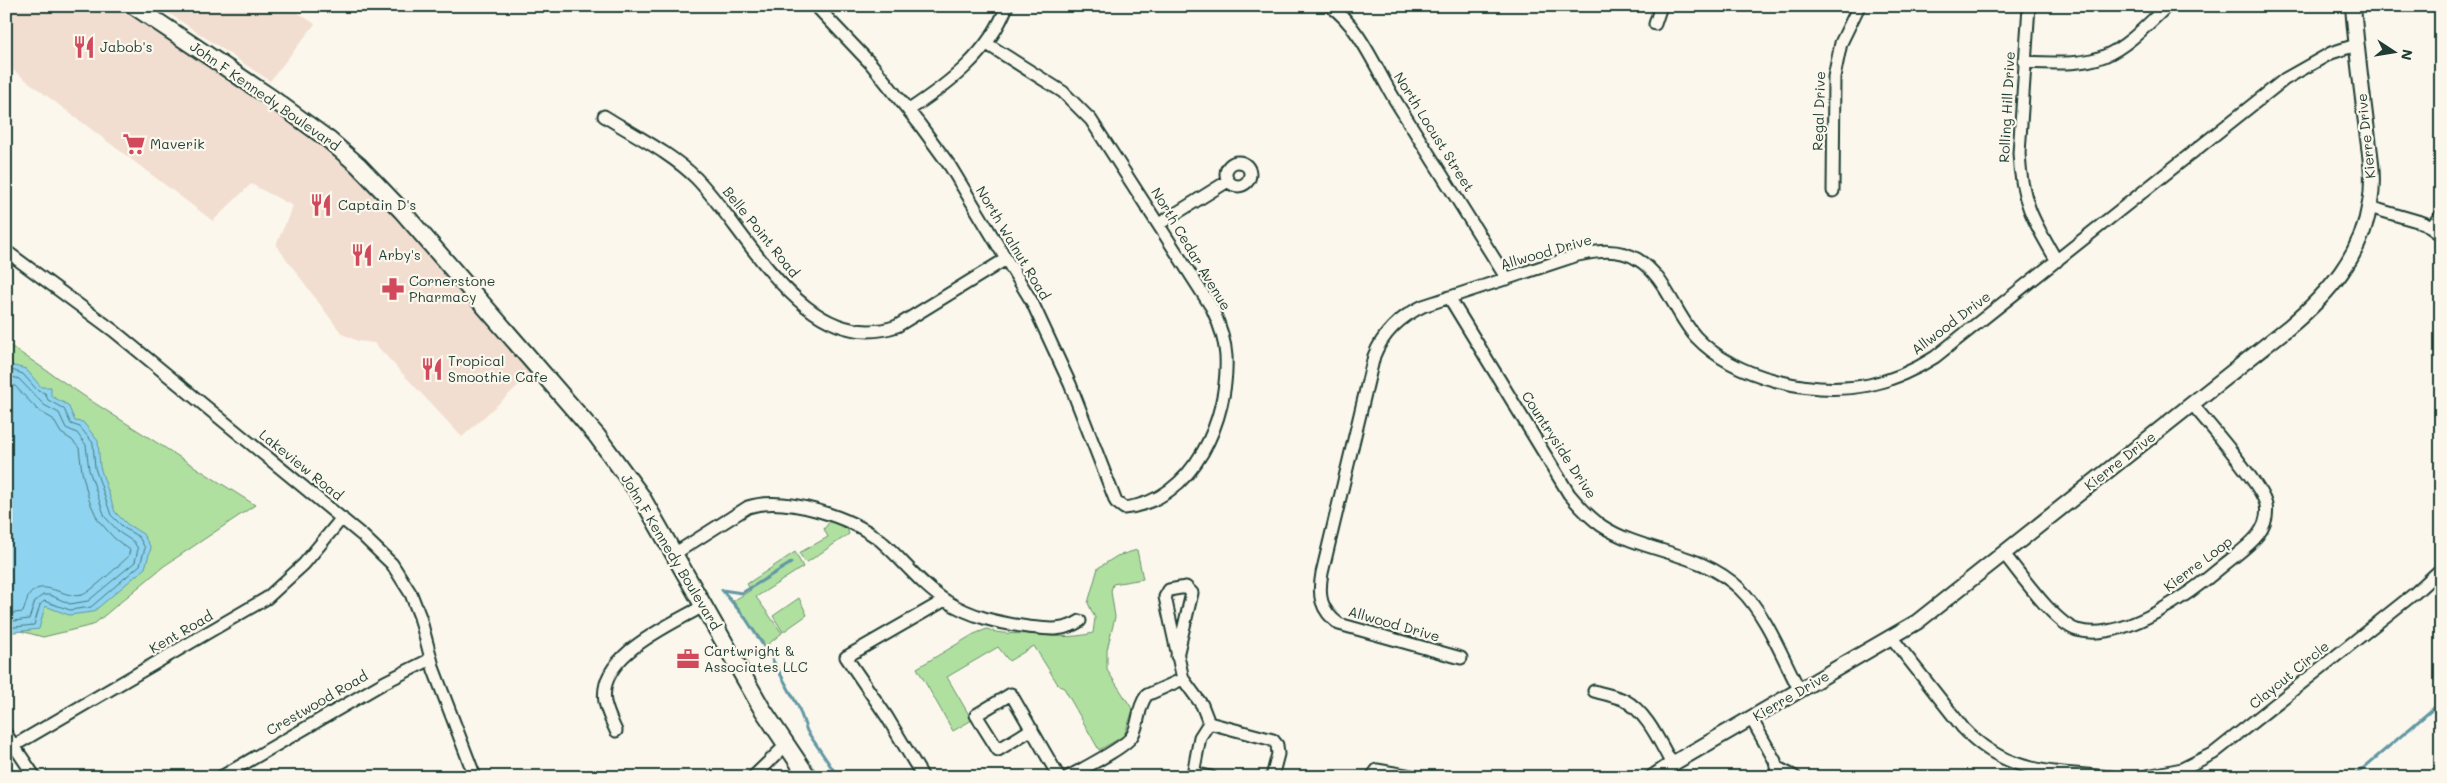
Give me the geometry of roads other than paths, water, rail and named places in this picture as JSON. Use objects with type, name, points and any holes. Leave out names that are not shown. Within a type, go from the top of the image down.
[{"type":"main road","name":"John F Kennedy Boulevard","points":[[134,6],[270,97],[329,140],[375,182],[597,436],[641,496],[703,606],[786,745],[808,777]]},
{"type":"street","name":"North Walnut Road","points":[[816,6],[872,65],[909,110],[950,166],[1032,302],[1050,338],[1116,502],[1124,508],[1142,504]]},
{"type":"street","points":[[909,110],[956,76],[987,44],[1007,6]]},
{"type":"street","name":"North Locust Street","points":[[1330,6],[1348,23],[1363,45],[1506,279]]},
{"type":"street","points":[[1655,24],[1661,6]]},
{"type":"street","name":"Regal Drive","points":[[1833,191],[1834,77],[1841,43],[1859,6]]},
{"type":"street","name":"Rolling Hill Drive","points":[[2029,6],[2019,153],[2020,176],[2027,208],[2057,260]]},
{"type":"street","points":[[2024,62],[2077,64],[2105,57],[2127,44],[2167,6]]},
{"type":"street","name":"Kierre Drive","points":[[1653,777],[1751,718],[1892,638],[1922,618],[2289,327],[2326,292],[2342,273],[2356,248],[2370,207],[2370,167],[2353,6]]},
{"type":"street","name":"North Cedar Avenue","points":[[987,44],[1043,78],[1078,105],[1104,138],[1212,308],[1224,341],[1226,370],[1211,440],[1189,472],[1172,488],[1142,504]]},
{"type":"street","name":"Allwood Drive","points":[[1461,658],[1339,624],[1328,614],[1320,599],[1322,573],[1378,347],[1394,326],[1404,317],[1423,306],[1449,297],[1597,251],[1626,254],[1651,270],[1664,287],[1682,320],[1702,342],[1721,357],[1742,368],[1767,378],[1797,384],[1835,388],[1876,383],[1921,366],[2285,79],[2331,53],[2356,45]]},
{"type":"street","name":"Belle Point Road","points":[[604,116],[694,176],[712,195],[780,282],[799,300],[834,324],[860,332],[880,331],[897,326],[1006,259]]},
{"type":"street","points":[[1159,224],[1228,181]]},
{"type":"street","points":[[2370,207],[2398,214],[2431,227],[2441,235]]},
{"type":"street","points":[[2431,227],[2441,216]]},
{"type":"street","name":"Lakeview Road","points":[[6,251],[114,331],[382,553],[401,577],[420,617],[431,659],[471,775]]},
{"type":"street","name":"Countryside Drive","points":[[1449,297],[1564,486],[1580,507],[1603,526],[1703,564],[1741,589],[1756,607],[1800,691]]},
{"type":"street","name":"Kierre Loop","points":[[2004,554],[2060,621],[2075,630],[2085,632],[2096,632],[2128,624],[2161,609],[2201,584],[2259,534],[2265,522],[2266,511],[2259,490],[2192,404]]},
{"type":"street","points":[[674,554],[748,507],[758,504],[783,504],[827,515],[864,529],[882,542],[907,568],[945,600],[976,617],[996,623],[1053,630],[1070,627],[1080,621]]},
{"type":"street","name":"Kent Road","points":[[15,746],[267,598],[304,564],[342,518]]},
{"type":"street","name":"Claycut Circle","points":[[2142,777],[2182,769],[2214,753],[2408,599],[2441,570]]},
{"type":"street","points":[[1177,656],[1192,593],[1186,587],[1169,590],[1164,597],[1177,656],[1183,679],[1202,706],[1209,723]]},
{"type":"street","points":[[923,777],[886,716],[846,657],[945,600]]},
{"type":"street","points":[[616,731],[605,702],[608,683],[615,665],[631,649],[703,606]]},
{"type":"street","points":[[1892,638],[1976,742],[1997,756],[2037,773],[2112,777]]},
{"type":"street","name":"Crestwood Road","points":[[221,777],[410,667],[431,659]]},
{"type":"street","points":[[1068,777],[1124,744],[1132,736],[1143,700],[1147,696],[1183,679]]},
{"type":"street","points":[[1594,691],[1624,700],[1632,706],[1646,721],[1672,764]]},
{"type":"street","points":[[1032,729],[998,750],[976,715],[1011,694],[1032,729],[1059,777]]},
{"type":"street","points":[[1751,718],[1778,773],[1796,777]]},
{"type":"street","points":[[1209,723],[1200,737],[1194,769],[1198,774],[1211,777]]},
{"type":"street","points":[[1209,723],[1273,740],[1277,745],[1278,754],[1272,777]]},
{"type":"street","points":[[6,734],[34,777]]},
{"type":"street","points":[[753,777],[786,745]]},
{"type":"street","points":[[1372,777],[1377,770],[1386,770],[1417,777]]},
{"type":"water","points":[[6,359],[10,365],[26,369],[41,387],[51,387],[51,396],[68,405],[75,421],[83,422],[98,441],[100,467],[115,512],[127,524],[143,534],[151,548],[145,568],[93,612],[69,615],[45,606],[39,629],[6,633]]},
{"type":"waterway","points":[[722,590],[742,593],[791,563]]},
{"type":"waterway","points":[[723,591],[746,619],[772,659],[798,706],[807,731],[838,777]]},
{"type":"waterway","points":[[2353,777],[2441,702]]},
{"type":"place","name":"Jabob's","points":[[84,47]]},
{"type":"place","name":"Maverik","points":[[134,144]]},
{"type":"place","name":"Captain D's","points":[[321,205]]},
{"type":"place","name":"Arby's","points":[[362,255]]},
{"type":"place","name":"Cornerstone Pharmacy","points":[[393,289]]},
{"type":"place","name":"Tropical Smoothie Cafe","points":[[432,369]]},
{"type":"place","name":"Cartwright & Associates LLC","points":[[688,659]]}]
